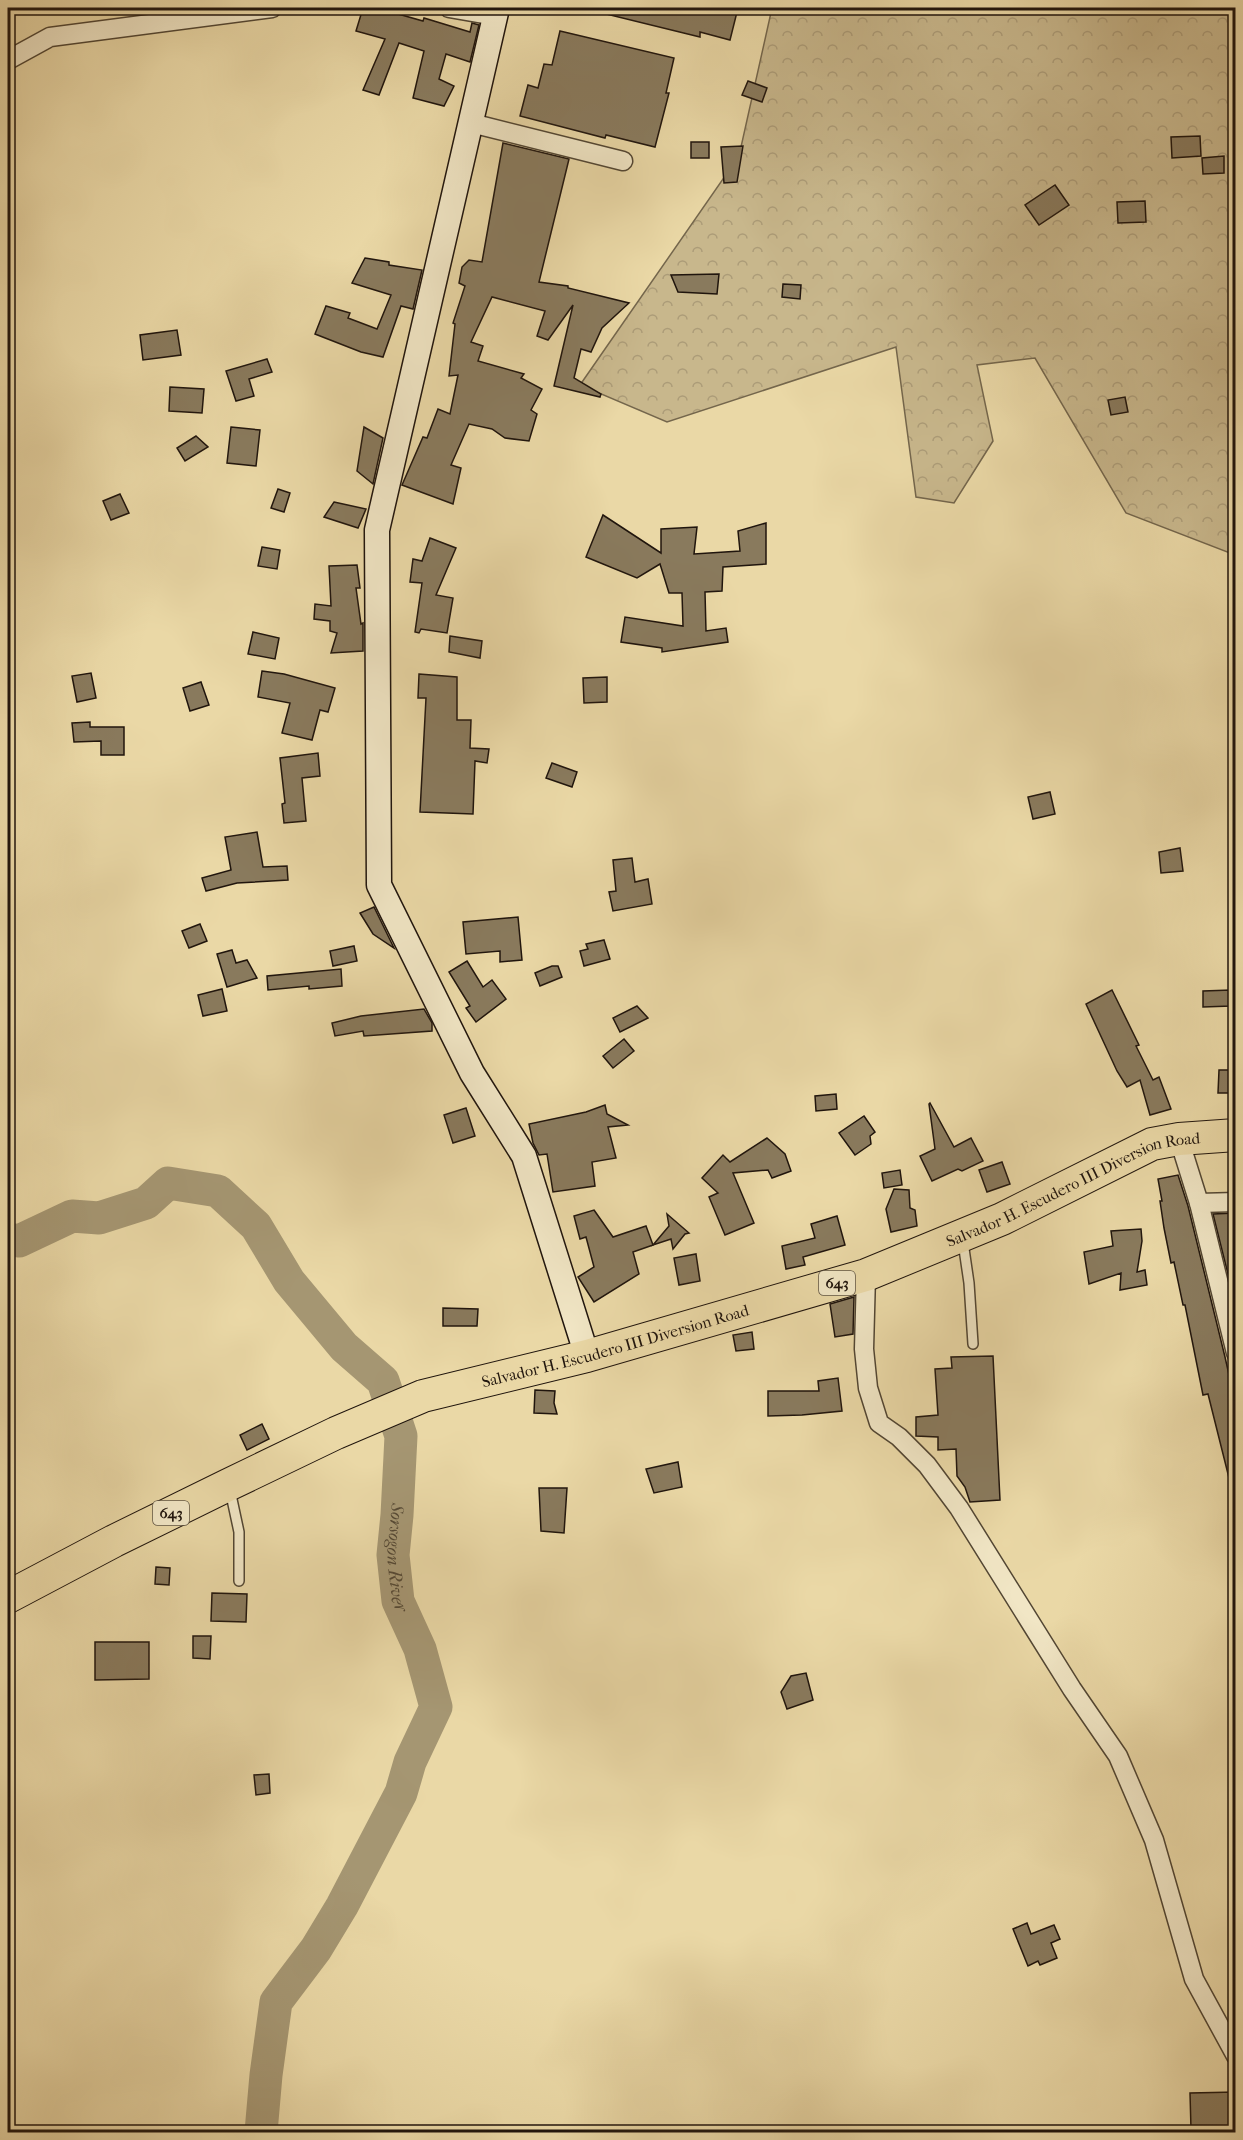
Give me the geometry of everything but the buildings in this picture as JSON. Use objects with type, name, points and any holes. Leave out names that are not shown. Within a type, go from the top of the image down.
[{"type":"highway","name":"Salvador H. Escudero III Diversion Road","points":[[8,1597],[114,1541],[228,1485],[423,1396],[587,1356],[866,1275],[1002,1219],[1152,1144],[1179,1139],[1236,1135]]},
{"type":"street","points":[[8,60],[50,37],[272,8]]},
{"type":"street","points":[[449,8],[496,12],[377,530],[379,885],[472,1073],[524,1156],[587,1356]]},
{"type":"street","points":[[471,123],[623,161]]},
{"type":"street","points":[[1179,1139],[1199,1203],[1236,1353]]},
{"type":"street","points":[[1199,1203],[1236,1202]]},
{"type":"street","points":[[866,1275],[864,1349],[868,1388],[879,1423],[899,1437],[927,1465],[959,1508],[1072,1689],[1118,1756],[1154,1840],[1194,1979],[1236,2056]]},
{"type":"lane","points":[[962,1236],[969,1283],[973,1344]]},
{"type":"lane","points":[[228,1485],[239,1532],[238,1581]]},
{"type":"green space","points":[[772,8],[1235,8],[1235,555],[1126,513],[1035,358],[977,365],[993,441],[954,503],[916,497],[896,347],[667,422],[580,385],[739,156]]},
{"type":"waterway","name":"Sorsogon River","points":[[8,1239],[19,1241],[72,1216],[99,1218],[146,1203],[168,1183],[218,1191],[256,1226],[289,1281],[344,1347],[383,1381],[401,1436],[393,1555],[398,1601],[420,1649],[436,1707],[410,1762],[401,1793],[342,1906],[316,1949],[276,2002],[261,2132]]}]
